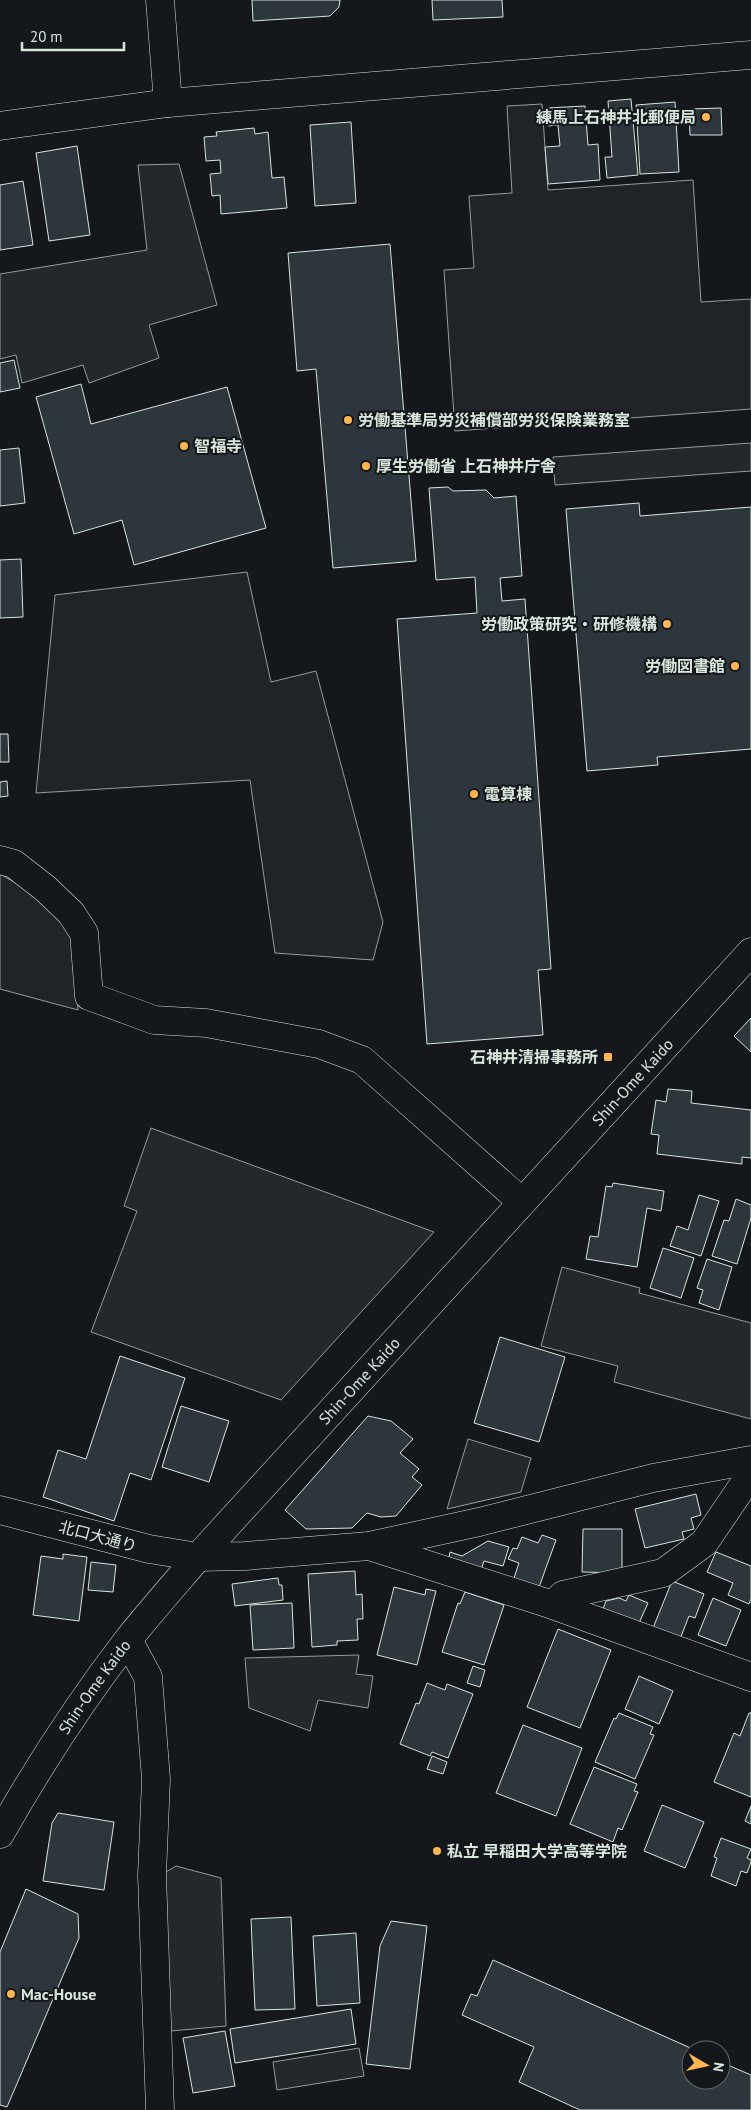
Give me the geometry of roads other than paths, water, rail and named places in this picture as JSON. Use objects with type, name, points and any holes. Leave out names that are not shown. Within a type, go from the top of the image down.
[{"type":"street","points":[[160,0],[168,103]]},
{"type":"street","points":[[0,126],[168,103],[751,55]]},
{"type":"street","points":[[0,860],[14,864],[46,889],[71,913],[84,932],[89,996],[154,1020],[206,1023],[320,1044],[362,1060],[522,1202]]},
{"type":"street","name":"Shin-Ome Kaido","points":[[0,1834],[20,1798],[70,1719],[128,1640],[198,1557],[751,952]]},
{"type":"street","points":[[369,1546],[479,1522],[653,1478],[751,1460]]},
{"type":"street","points":[[553,1605],[563,1595],[663,1573],[704,1543],[751,1474]]},
{"type":"street","name":"北口大通り","points":[[0,1510],[149,1549],[198,1557],[245,1556],[369,1546]]},
{"type":"street","points":[[369,1546],[553,1605],[751,1677]]},
{"type":"street","points":[[128,1640],[148,1677],[156,1779],[152,1875],[160,2110]]},
{"type":"place","name":"練馬上石神井北郵便局","points":[[706,117]]},
{"type":"place","name":"労働基準局労災補償部労災保険業務室","points":[[348,420]]},
{"type":"place","name":"智福寺","points":[[184,446]]},
{"type":"place","name":"厚生労働省 上石神井庁舎","points":[[366,466]]},
{"type":"place","name":"労働政策研究・研修機構","points":[[667,624]]},
{"type":"place","name":"労働図書館","points":[[735,666]]},
{"type":"place","name":"電算棟","points":[[474,794]]},
{"type":"place","name":"石神井清掃事務所","points":[[608,1057]]},
{"type":"place","name":"私立 早稲田大学高等学院","points":[[437,1851]]},
{"type":"place","name":"Mac-House","points":[[11,1994]]}]
